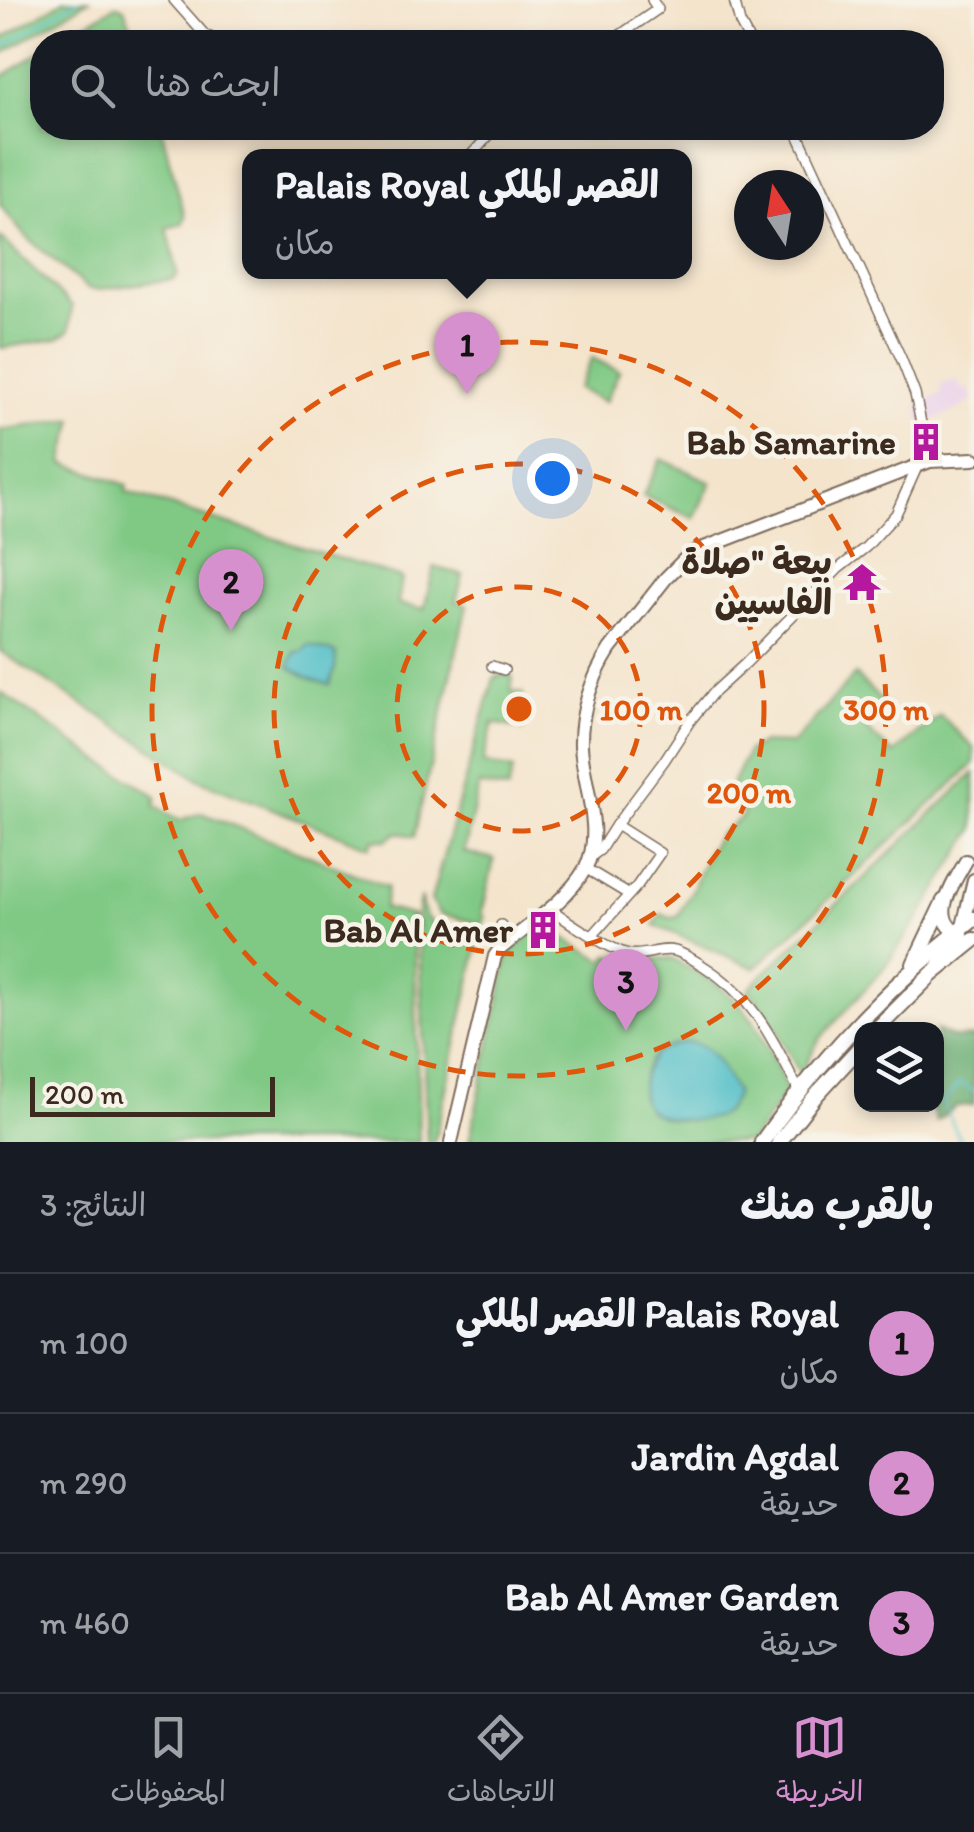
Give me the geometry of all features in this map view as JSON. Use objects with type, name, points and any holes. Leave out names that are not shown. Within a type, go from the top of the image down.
[{"type":"main road","points":[[911,971],[944,901]]},
{"type":"main road","points":[[762,1142],[799,1091],[911,971],[967,929]]},
{"type":"main road","points":[[884,1022],[932,974],[967,929]]},
{"type":"main road","points":[[779,1142],[854,1054]]},
{"type":"street","points":[[174,0],[201,30]]},
{"type":"street","points":[[627,30],[658,9],[652,0]]},
{"type":"street","points":[[734,0],[744,30]]},
{"type":"street","points":[[800,140],[900,358],[915,394],[922,428]]},
{"type":"street","points":[[587,863],[712,694],[896,514],[925,458]]},
{"type":"street","points":[[451,1142],[494,956],[575,884],[593,845],[581,738],[588,696],[610,650],[666,578],[696,550],[925,458],[974,460]]},
{"type":"street","points":[[492,666],[504,670]]},
{"type":"street","points":[[594,935],[660,852],[616,826]]},
{"type":"street","points":[[970,855],[944,901],[947,923],[967,929],[974,880]]},
{"type":"street","points":[[587,863],[628,894]]},
{"type":"street","points":[[550,908],[618,950],[632,955],[676,952],[723,978],[744,996],[799,1091]]},
{"type":"street","points":[[498,940],[501,925]]},
{"type":"shaded area","points":[[957,379],[962,390],[968,387],[973,400],[921,425],[917,404],[942,393],[940,385]]},
{"type":"green space","points":[[64,0],[89,0],[40,30],[30,30],[30,36],[0,55],[0,40]]},
{"type":"green space","points":[[117,5],[124,8],[132,30],[76,30]]},
{"type":"green space","points":[[30,59],[30,140],[164,140],[185,217],[182,224],[167,228],[177,270],[174,279],[87,288],[25,236],[0,205],[0,78]]},
{"type":"green space","points":[[0,237],[72,306],[69,331],[57,339],[0,348]]},
{"type":"green space","points":[[592,358],[619,371],[605,402],[577,389]]},
{"type":"green space","points":[[74,419],[63,463],[127,485],[126,492],[402,578],[398,604],[424,609],[434,567],[463,575],[456,601],[467,605],[414,837],[398,832],[386,840],[373,840],[370,847],[201,781],[0,651],[0,430]]},
{"type":"green space","points":[[661,459],[711,482],[694,518],[643,496]]},
{"type":"green space","points":[[503,674],[513,677],[511,691],[523,694],[521,705],[529,707],[523,729],[493,723],[483,763],[513,770],[508,790],[479,785],[464,852],[494,859],[483,924],[439,914],[431,900],[494,678]]},
{"type":"green space","points":[[855,675],[887,706],[865,728],[893,754],[940,715],[974,748],[974,764],[755,968],[654,925],[661,914],[677,917],[709,850],[721,833],[742,817],[743,806],[724,800],[748,751],[763,743],[792,744]]},
{"type":"green space","points":[[0,692],[157,796],[155,806],[180,820],[202,813],[387,887],[384,908],[414,916],[419,1142],[0,1142]]},
{"type":"green space","points":[[974,773],[974,830],[884,968],[819,1040],[799,1072],[767,1013],[748,989]]},
{"type":"green space","points":[[421,897],[429,920],[471,935],[479,942],[434,1142],[427,1142],[418,908]]},
{"type":"green space","points":[[533,932],[555,944],[561,936],[604,961],[609,955],[634,962],[672,959],[716,983],[739,1003],[755,1023],[786,1092],[751,1142],[469,1142],[508,957]]},
{"type":"green space","points":[[944,1034],[954,1038],[974,1037],[974,1105],[957,1106],[936,1121],[933,1112],[944,1112]]},
{"type":"water","points":[[308,645],[336,653],[330,685],[289,667],[295,652]]},
{"type":"water","points":[[688,1042],[712,1054],[736,1093],[724,1113],[697,1120],[674,1119],[655,1114],[644,1103],[643,1079],[653,1057],[665,1048]]},
{"type":"waterway","points":[[0,49],[77,0]]},
{"type":"waterway","points":[[961,1142],[943,1102],[959,1083],[974,1091]]},
{"type":"tunnel","points":[[922,428],[927,448]]},
{"type":"place","name":"Palais Royal القصر الملكي","points":[[467,394]]},
{"type":"place","name":"Bab Samarine","points":[[926,442]]},
{"type":"place","name":"بيعة \"صلاة الفاسيين","points":[[862,582]]},
{"type":"place","name":"Jardin Agdal","points":[[231,631]]},
{"type":"place","name":"Bab Al Amer","points":[[543,930]]},
{"type":"place","name":"Bab Al Amer Garden","points":[[626,1031]]}]
